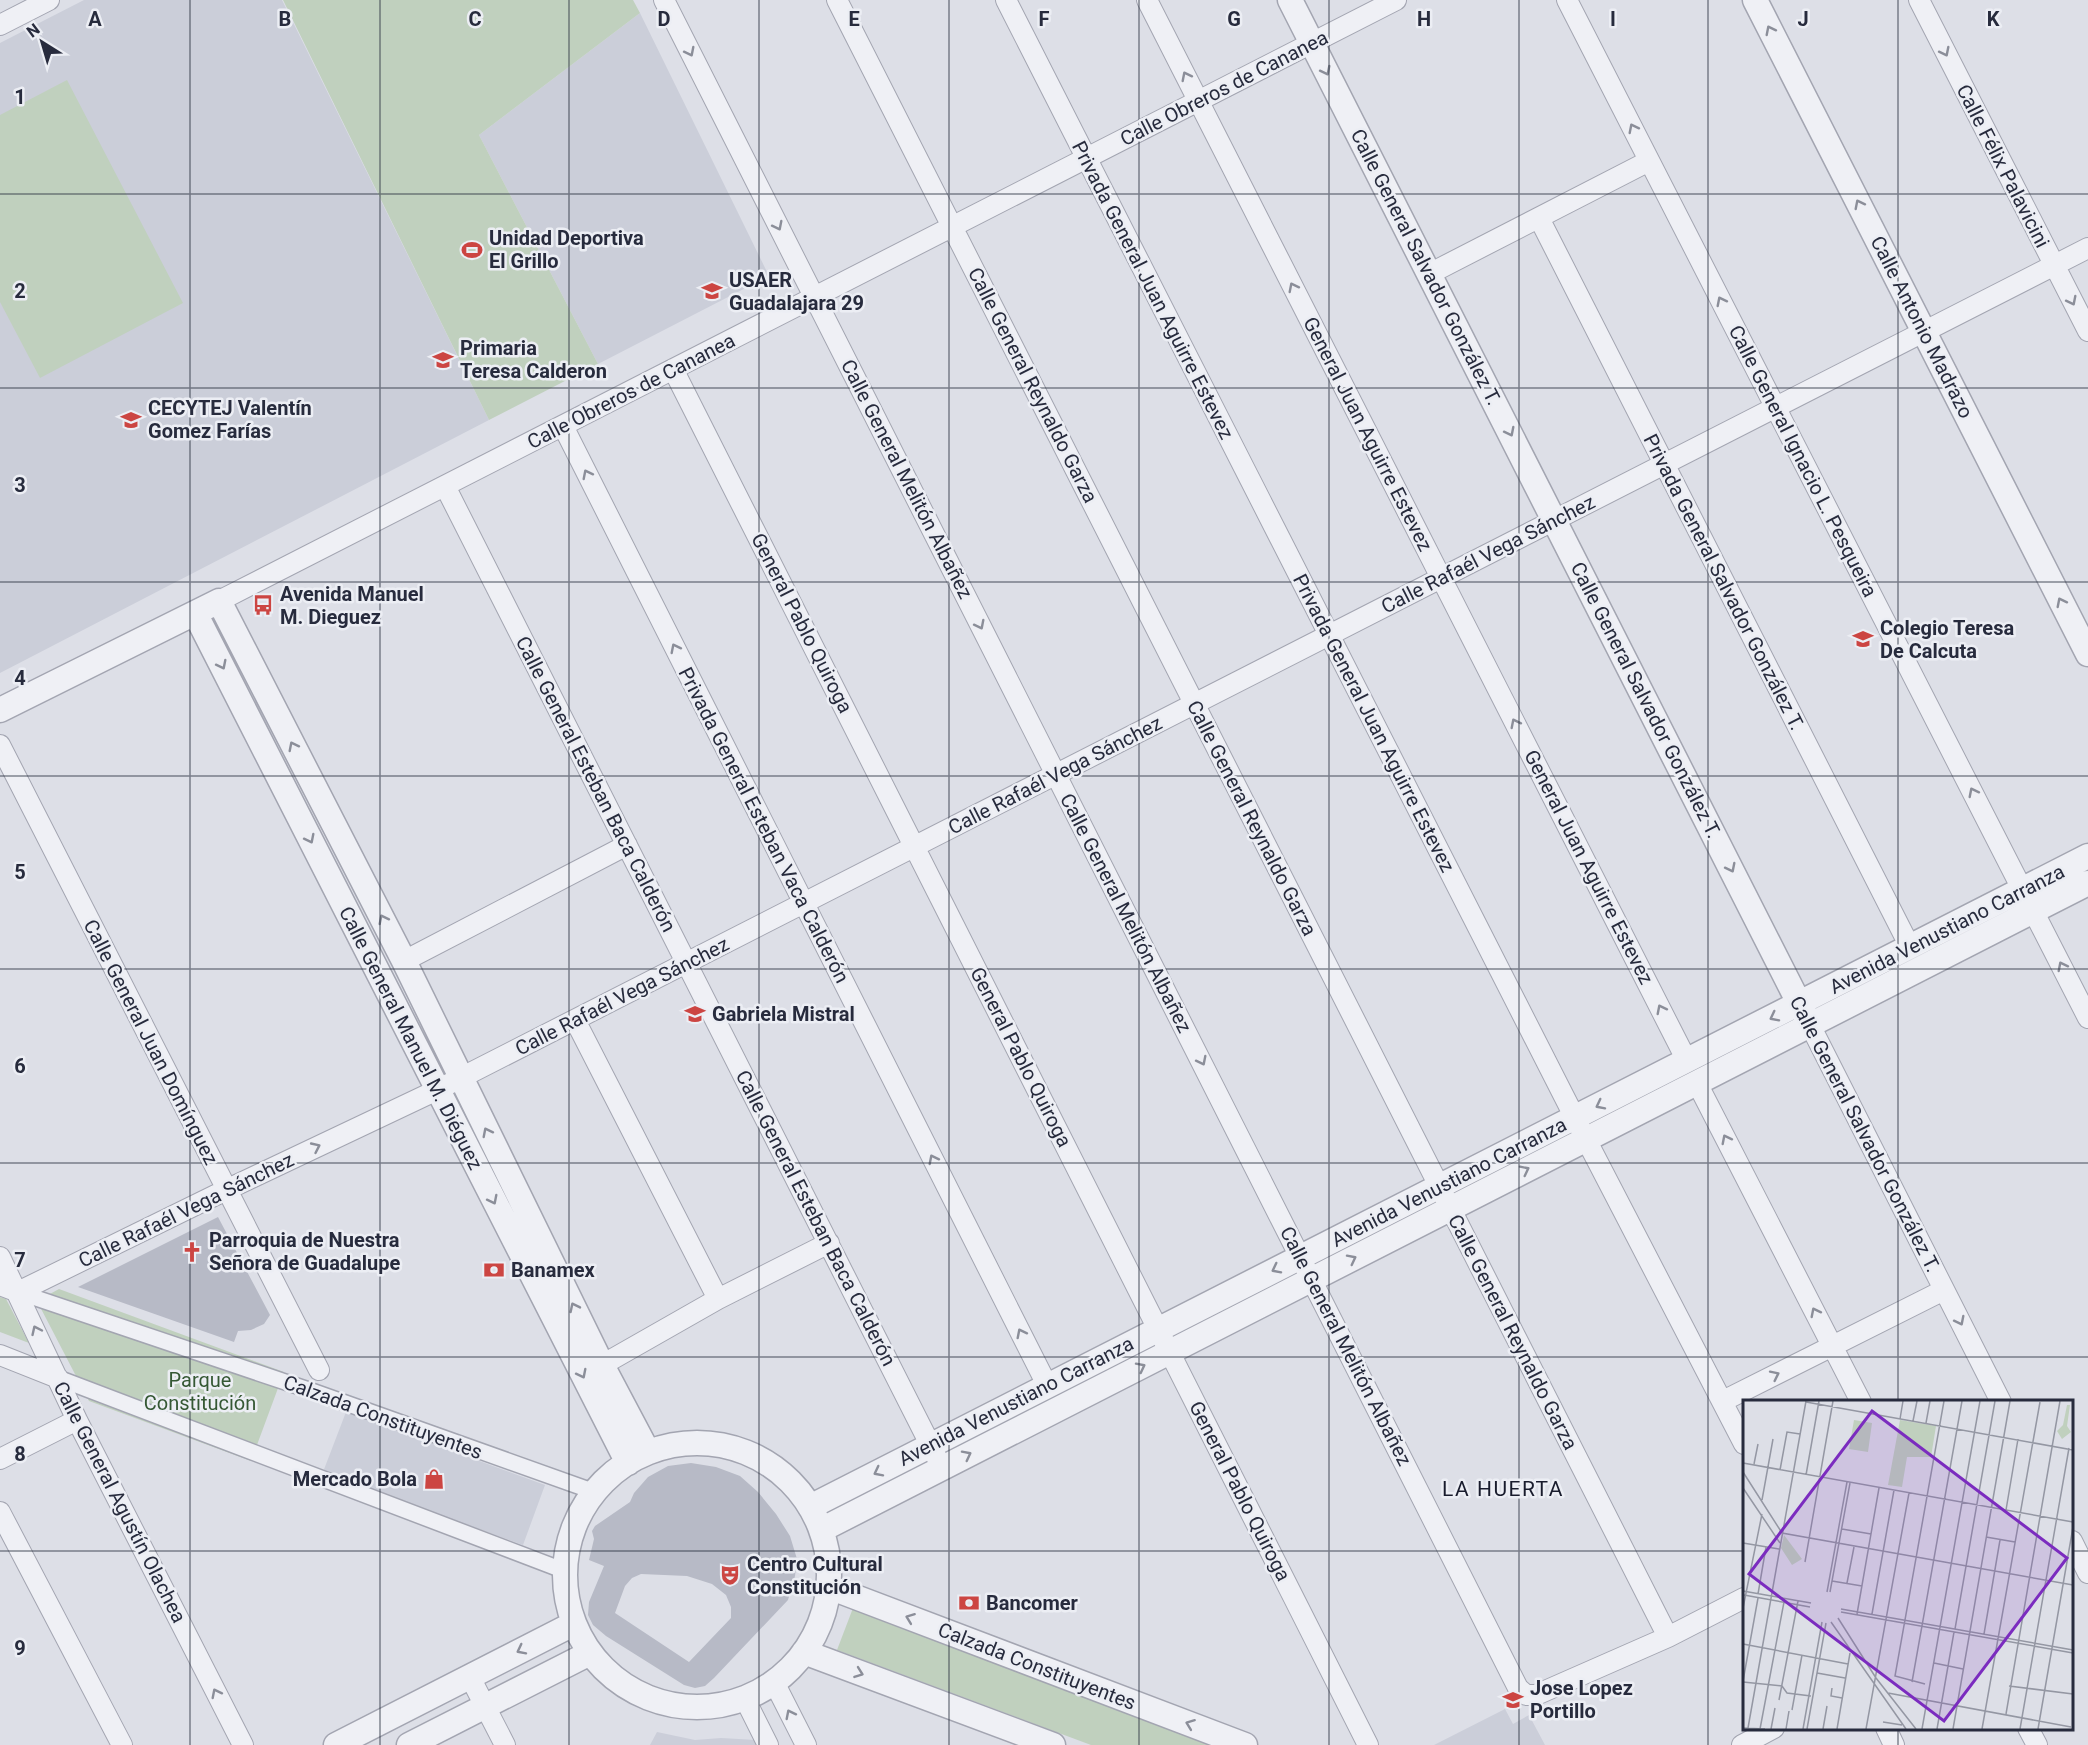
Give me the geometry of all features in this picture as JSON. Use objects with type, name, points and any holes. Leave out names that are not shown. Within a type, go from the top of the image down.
[{"type":"street","points":[[0,25],[15,8],[50,0]]},
{"type":"street","name":"Calle General Melitón Albañez","points":[[664,0],[1518,1688],[1526,1695],[1536,1695],[1668,1637]]},
{"type":"street","name":"Calle General Reynaldo Garza","points":[[837,0],[1668,1637]]},
{"type":"street","name":"Privada General Juan Aguirre Estevez","points":[[1006,0],[1575,1118],[1743,1442]]},
{"type":"street","name":"General Juan Aguirre Estevez","points":[[1147,0],[1687,1061]]},
{"type":"street","name":"Calle General Salvador González T.","points":[[1290,0],[2000,1400]]},
{"type":"street","name":"Calle Obreros de Cananea","points":[[219,601],[1396,0]]},
{"type":"street","name":"Calle General Ignacio L. Pesqueira","points":[[1568,0],[2088,1018]]},
{"type":"street","name":"Calle Antonio Madrazo","points":[[1755,0],[2088,654]]},
{"type":"street","name":"Calle Félix Palavicini","points":[[1919,0],[2088,331]]},
{"type":"street","points":[[1430,274],[1649,160]]},
{"type":"street","name":"Privada General Salvador González T.","points":[[1539,218],[1910,947]]},
{"type":"street","name":"Calle Rafaél Vega Sánchez","points":[[9,1289],[437,1090],[2088,248]]},
{"type":"street","name":"General Pablo Quiroga","points":[[673,369],[1368,1745]]},
{"type":"street","name":"Privada General Esteban Vaca Calderón","points":[[562,426],[1047,1385]]},
{"type":"street","name":"Calle General Esteban Baca Calderón","points":[[445,486],[942,1468]]},
{"type":"street","points":[[0,710],[219,601]]},
{"type":"street","name":"Calle General Manuel M. Diéguez","points":[[219,601],[404,961],[602,1365],[638,1458]]},
{"type":"street","name":"Calle General Manuel M. Diéguez","points":[[195,613],[437,1090],[638,1458]]},
{"type":"street","name":"Calle General Juan Domínguez","points":[[0,745],[318,1370]]},
{"type":"street","points":[[404,961],[627,845]]},
{"type":"street","name":"Avenida Venustiano Carranza","points":[[821,1530],[1697,1083],[1910,947],[2088,856]]},
{"type":"street","name":"Avenida Venustiano Carranza","points":[[810,1507],[1687,1061],[1805,1015],[2034,911],[2088,883]]},
{"type":"street","points":[[575,1020],[718,1299]]},
{"type":"street","points":[[1697,1083],[1860,1400]]},
{"type":"street","points":[[602,1365],[718,1299],[829,1244]]},
{"type":"street","name":"Calle General Agustín Olachea","points":[[0,1257],[9,1289],[58,1378],[77,1420],[243,1745]]},
{"type":"street","name":"Calzada Constituyentes","points":[[9,1289],[312,1391],[595,1492]]},
{"type":"street","points":[[1723,1401],[1944,1290]]},
{"type":"street","points":[[0,1355],[565,1571]]},
{"type":"street","points":[[0,1459],[77,1420]]},
{"type":"street","points":[[696,1444],[730,1448],[762,1460],[789,1480],[810,1507],[821,1530],[830,1565],[829,1587],[816,1632],[804,1652],[788,1670],[774,1682],[745,1699],[711,1707],[676,1706],[643,1696],[613,1679],[590,1653],[573,1624],[566,1598],[565,1571],[573,1529],[595,1492],[638,1458],[672,1445],[696,1444]]},
{"type":"street","points":[[0,1512],[122,1745]]},
{"type":"street","points":[[2073,1544],[2084,1573]]},
{"type":"street","name":"Calzada Constituyentes","points":[[829,1587],[1245,1745]]},
{"type":"street","points":[[1668,1637],[1743,1599]]},
{"type":"street","points":[[336,1745],[573,1624]]},
{"type":"street","points":[[804,1652],[1053,1745]]},
{"type":"street","points":[[409,1745],[590,1653]]},
{"type":"street","points":[[470,1677],[505,1745]]},
{"type":"street","points":[[774,1682],[806,1745]]},
{"type":"street","points":[[745,1699],[768,1745]]},
{"type":"street","points":[[1742,1745],[1770,1730]]},
{"type":"street","points":[[1887,1730],[1894,1745]]},
{"type":"street","points":[[2029,1730],[2037,1745]]},
{"type":"shaded area","points":[[84,0],[282,0],[489,420],[0,673],[0,43]]},
{"type":"shaded area","points":[[640,13],[769,276],[598,364],[479,135]]},
{"type":"shaded area","name":"Mercado Bola","points":[[346,1412],[545,1485],[523,1545],[323,1472]]},
{"type":"shaded area","points":[[1505,1709],[1513,1724],[1529,1715],[1545,1745],[1434,1745]]},
{"type":"shaded area","points":[[657,1732],[695,1740],[721,1738],[756,1740],[759,1745],[650,1745]]},
{"type":"green space","name":"Unidad Deportiva El Grillo","points":[[283,0],[633,0],[640,13],[479,135],[598,364],[489,420]]},
{"type":"green space","points":[[67,80],[183,303],[40,378],[0,302],[0,115]]},
{"type":"green space","name":"Parque Constitución","points":[[59,1289],[284,1372],[251,1461],[89,1401],[37,1301]]},
{"type":"green space","points":[[0,1297],[6,1299],[29,1343],[0,1332]]},
{"type":"green space","points":[[853,1608],[1219,1745],[1091,1745],[837,1650]]},
{"type":"building","name":"Parroquia de Nuestra Señora de Guadalupe","points":[[218,1217],[270,1315],[264,1324],[251,1330],[238,1331],[234,1342],[78,1287]]},
{"type":"building","name":"Centro Cultural Constitución","points":[[691,1463],[716,1467],[740,1476],[758,1492],[776,1514],[790,1536],[797,1559],[788,1600],[714,1678],[705,1686],[695,1688],[684,1685],[606,1636],[593,1625],[588,1615],[589,1602],[604,1566],[589,1560],[594,1539],[592,1531],[595,1526],[630,1502],[634,1493],[648,1477],[668,1466]],"holes":[[[641,1574],[687,1576],[712,1584],[726,1595],[731,1607],[731,1618],[689,1662],[615,1613],[625,1586],[632,1578]]]},
{"type":"place","name":"Unidad Deportiva El Grillo","points":[[472,250]]},
{"type":"place","name":"USAER Guadalajara 29","points":[[712,291]]},
{"type":"place","name":"Primaria Teresa Calderon","points":[[443,360]]},
{"type":"place","name":"CECYTEJ Valentín Gomez Farías","points":[[131,420]]},
{"type":"place","name":"Avenida Manuel M. Dieguez","points":[[263,605]]},
{"type":"place","name":"Colegio Teresa De Calcuta","points":[[1863,639]]},
{"type":"place","name":"Gabriela Mistral","points":[[695,1014]]},
{"type":"place","name":"Parroquia de Nuestra Señora de Guadalupe","points":[[192,1252]]},
{"type":"place","name":"Banamex","points":[[494,1270]]},
{"type":"place","name":"Mercado Bola","points":[[434,1479]]},
{"type":"place","name":"Centro Cultural Constitución","points":[[730,1575]]},
{"type":"place","name":"Bancomer","points":[[969,1603]]},
{"type":"place","name":"Jose Lopez Portillo","points":[[1513,1700]]},
{"type":"district","name":"LA HUERTA","points":[[1503,1489]]}]
